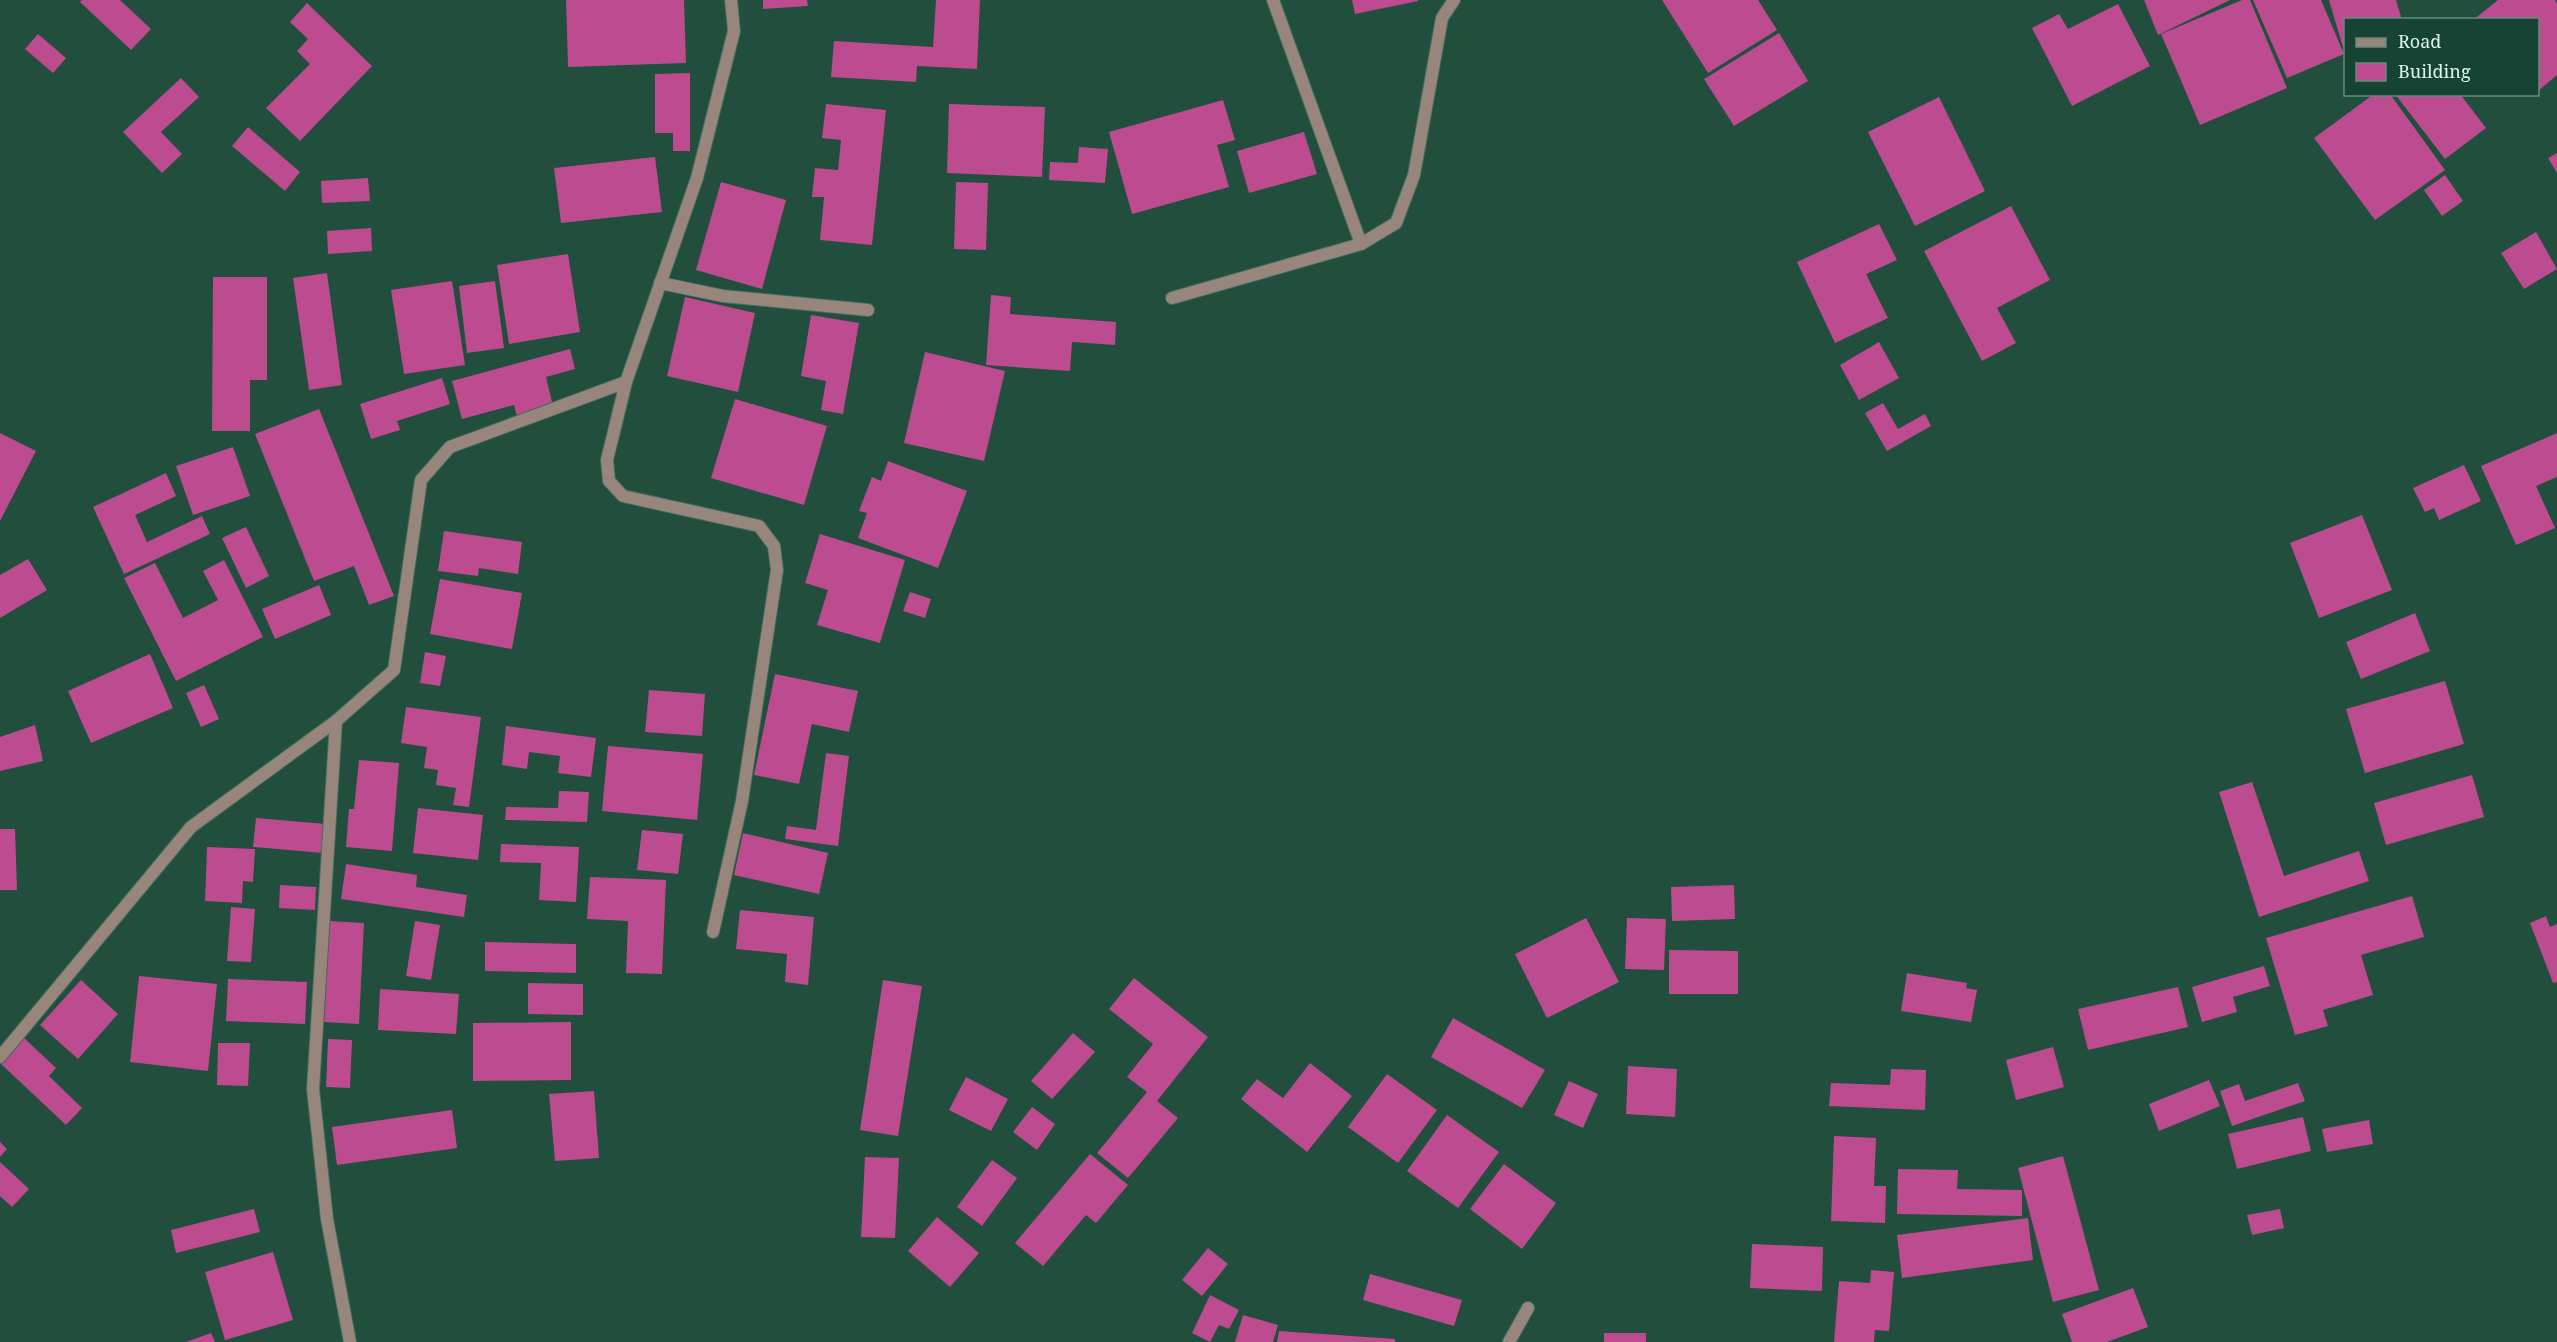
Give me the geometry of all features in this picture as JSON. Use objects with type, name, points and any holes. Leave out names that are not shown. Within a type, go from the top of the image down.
[{"type":"street","points":[[713,932],[742,801],[777,570],[774,546],[759,526],[623,496],[609,481],[607,460],[626,382],[703,155],[734,31],[731,0]]},
{"type":"street","points":[[1273,0],[1361,244]]},
{"type":"street","points":[[1172,298],[1361,244],[1396,223],[1414,175],[1442,18],[1454,0]]},
{"type":"street","points":[[660,283],[723,296],[868,310]]},
{"type":"street","points":[[0,1057],[191,827],[336,721],[394,670],[421,480],[450,447],[626,382]]},
{"type":"street","points":[[336,721],[313,1089],[327,1219],[350,1342]]},
{"type":"street","points":[[1509,1342],[1528,1308]]},
{"type":"building","points":[[82,0],[120,0],[151,29],[131,50],[80,2]]},
{"type":"building","points":[[566,0],[684,0],[686,63],[568,67]]},
{"type":"building","points":[[763,0],[807,0],[808,6],[763,9]]},
{"type":"building","points":[[936,0],[980,0],[977,69],[917,66],[916,82],[831,77],[834,41],[933,47]]},
{"type":"building","points":[[1352,0],[1418,0],[1418,1],[1355,14]]},
{"type":"building","points":[[1662,0],[1758,0],[1777,30],[1708,73]]},
{"type":"building","points":[[2144,0],[2230,0],[2158,35]]},
{"type":"building","points":[[2242,0],[2250,0],[2287,88],[2200,125],[2161,34]]},
{"type":"building","points":[[2253,0],[2321,0],[2344,54],[2287,78]]},
{"type":"building","points":[[2329,0],[2396,0],[2401,18],[2344,18],[2344,51]]},
{"type":"building","points":[[2498,0],[2555,0],[2557,3],[2557,75],[2539,90],[2539,18],[2476,18]]},
{"type":"building","points":[[307,3],[372,66],[300,141],[266,108],[310,64],[297,51],[308,39],[290,22]]},
{"type":"building","points":[[2118,4],[2150,66],[2072,106],[2032,28],[2059,14],[2068,29]]},
{"type":"building","points":[[1779,33],[1808,81],[1734,126],[1704,79]]},
{"type":"building","points":[[38,34],[66,58],[53,73],[25,49]]},
{"type":"building","points":[[690,73],[690,151],[673,151],[673,133],[655,133],[655,74]]},
{"type":"building","points":[[181,78],[199,97],[161,132],[182,154],[162,173],[123,132]]},
{"type":"building","points":[[2371,96],[2391,96],[2445,170],[2375,220],[2314,138]]},
{"type":"building","points":[[2397,96],[2462,96],[2486,128],[2445,159]]},
{"type":"building","points":[[1939,97],[1985,191],[1915,226],[1868,132]]},
{"type":"building","points":[[1223,100],[1235,140],[1217,145],[1229,187],[1132,214],[1109,132]]},
{"type":"building","points":[[826,104],[886,110],[872,245],[820,240],[824,197],[812,197],[815,168],[838,170],[841,140],[822,138]]},
{"type":"building","points":[[949,104],[1045,107],[1042,177],[947,173]]},
{"type":"building","points":[[248,127],[300,172],[285,191],[232,146]]},
{"type":"building","points":[[1304,132],[1317,174],[1249,193],[1237,151]]},
{"type":"building","points":[[1079,147],[1108,149],[1105,183],[1049,180],[1050,162],[1078,163]]},
{"type":"building","points":[[2557,153],[2557,173],[2548,158]]},
{"type":"building","points":[[655,157],[662,212],[561,223],[554,168]]},
{"type":"building","points":[[2445,175],[2463,201],[2442,216],[2424,190]]},
{"type":"building","points":[[368,178],[370,201],[322,203],[321,181]]},
{"type":"building","points":[[721,182],[786,200],[762,289],[696,270]]},
{"type":"building","points":[[956,182],[988,183],[986,250],[954,249]]},
{"type":"building","points":[[2011,206],[2050,280],[1997,308],[2016,343],[1982,361],[1924,251]]},
{"type":"building","points":[[1879,224],[1897,260],[1866,274],[1888,318],[1835,343],[1797,262]]},
{"type":"building","points":[[371,228],[372,251],[328,254],[327,231]]},
{"type":"building","points":[[2536,232],[2557,269],[2524,289],[2501,253]]},
{"type":"building","points":[[568,254],[580,332],[509,344],[497,265]]},
{"type":"building","points":[[327,273],[342,385],[309,390],[293,278]]},
{"type":"building","points":[[213,277],[267,277],[267,380],[250,380],[250,431],[212,431]]},
{"type":"building","points":[[452,281],[465,365],[404,374],[391,290]]},
{"type":"building","points":[[495,281],[504,348],[467,353],[459,286]]},
{"type":"building","points":[[991,295],[1011,297],[1010,314],[1116,322],[1115,345],[1072,342],[1070,371],[986,365]]},
{"type":"building","points":[[685,297],[755,313],[738,392],[667,376]]},
{"type":"building","points":[[811,315],[859,323],[843,414],[821,410],[826,381],[801,376]]},
{"type":"building","points":[[1879,342],[1899,378],[1859,400],[1840,365]]},
{"type":"building","points":[[570,349],[575,369],[546,377],[553,406],[517,416],[514,405],[462,419],[452,381]]},
{"type":"building","points":[[925,352],[1005,371],[984,461],[904,443]]},
{"type":"building","points":[[442,378],[450,404],[397,421],[400,430],[371,439],[360,404]]},
{"type":"building","points":[[735,399],[827,426],[804,505],[711,478]]},
{"type":"building","points":[[1883,403],[1898,429],[1925,414],[1931,426],[1887,451],[1865,413]]},
{"type":"building","points":[[319,409],[394,596],[369,605],[354,566],[314,581],[255,434]]},
{"type":"building","points":[[0,433],[36,451],[0,521]]},
{"type":"building","points":[[2557,433],[2557,477],[2536,486],[2555,528],[2516,545],[2481,466]]},
{"type":"building","points":[[233,447],[250,496],[193,515],[176,466]]},
{"type":"building","points":[[888,461],[967,491],[938,568],[858,538],[867,513],[859,511],[872,477],[881,481]]},
{"type":"building","points":[[2464,465],[2481,501],[2439,520],[2434,508],[2425,512],[2413,488]]},
{"type":"building","points":[[166,473],[176,496],[135,515],[147,542],[202,516],[210,534],[124,574],[93,507]]},
{"type":"building","points":[[2362,515],[2392,590],[2319,618],[2290,543]]},
{"type":"building","points":[[246,527],[269,576],[246,588],[222,538]]},
{"type":"building","points":[[444,531],[522,542],[518,574],[479,568],[478,576],[438,571]]},
{"type":"building","points":[[820,534],[905,560],[880,643],[817,625],[828,590],[805,583]]},
{"type":"building","points":[[28,559],[47,590],[0,618],[0,575]]},
{"type":"building","points":[[224,560],[263,637],[176,681],[124,578],[155,563],[183,618],[218,600],[203,571]]},
{"type":"building","points":[[440,579],[522,593],[512,649],[430,634]]},
{"type":"building","points":[[319,585],[331,615],[275,639],[262,609]]},
{"type":"building","points":[[910,592],[931,599],[925,618],[903,611]]},
{"type":"building","points":[[2415,613],[2430,651],[2361,679],[2346,642]]},
{"type":"building","points":[[425,652],[446,656],[440,686],[420,683]]},
{"type":"building","points":[[150,654],[173,708],[91,743],[68,691]]},
{"type":"building","points":[[775,674],[858,691],[849,732],[812,724],[799,784],[754,775]]},
{"type":"building","points":[[2445,681],[2464,744],[2365,773],[2346,709]]},
{"type":"building","points":[[204,685],[219,719],[201,727],[186,693]]},
{"type":"building","points":[[649,690],[705,694],[702,736],[645,732]]},
{"type":"building","points":[[406,707],[481,717],[469,807],[453,805],[456,788],[436,785],[438,770],[424,768],[427,747],[401,743]]},
{"type":"building","points":[[35,725],[43,761],[0,771],[0,737]]},
{"type":"building","points":[[506,726],[596,738],[591,777],[558,773],[560,756],[529,752],[527,769],[502,765]]},
{"type":"building","points":[[608,746],[703,754],[697,820],[602,811]]},
{"type":"building","points":[[826,753],[849,756],[838,846],[785,839],[787,826],[816,830]]},
{"type":"building","points":[[359,760],[399,763],[392,851],[346,847],[349,809],[354,809]]},
{"type":"building","points":[[2472,775],[2484,817],[2386,845],[2374,803]]},
{"type":"building","points":[[2252,782],[2284,876],[2359,851],[2369,881],[2259,917],[2219,792]]},
{"type":"building","points":[[559,791],[589,792],[587,822],[505,820],[506,807],[558,808]]},
{"type":"building","points":[[418,808],[483,815],[478,860],[413,853]]},
{"type":"building","points":[[256,818],[326,824],[323,853],[253,847]]},
{"type":"building","points":[[0,829],[15,829],[17,890],[0,890]]},
{"type":"building","points":[[642,830],[683,834],[678,874],[637,870]]},
{"type":"building","points":[[743,833],[828,853],[819,894],[734,875]]},
{"type":"building","points":[[501,844],[579,847],[576,902],[539,900],[541,863],[500,862]]},
{"type":"building","points":[[207,847],[255,849],[253,882],[243,881],[242,903],[205,901]]},
{"type":"building","points":[[346,864],[417,875],[416,887],[467,895],[464,917],[341,899]]},
{"type":"building","points":[[590,877],[666,880],[662,974],[626,973],[628,921],[587,919]]},
{"type":"building","points":[[280,885],[316,887],[315,910],[279,908]]},
{"type":"building","points":[[1734,885],[1735,919],[1672,921],[1671,887]]},
{"type":"building","points":[[2412,896],[2424,937],[2361,955],[2373,995],[2323,1010],[2328,1026],[2295,1035],[2266,938]]},
{"type":"building","points":[[231,907],[255,909],[251,962],[227,961]]},
{"type":"building","points":[[740,910],[814,917],[808,985],[785,982],[787,954],[736,949]]},
{"type":"building","points":[[2546,916],[2550,927],[2557,924],[2557,982],[2553,983],[2530,923]]},
{"type":"building","points":[[1586,918],[1619,982],[1547,1018],[1515,954]]},
{"type":"building","points":[[1627,918],[1666,919],[1664,970],[1625,969]]},
{"type":"building","points":[[329,921],[364,923],[359,1024],[324,1022]]},
{"type":"building","points":[[415,921],[440,925],[431,980],[406,976]]},
{"type":"building","points":[[485,942],[576,944],[576,973],[485,971]]},
{"type":"building","points":[[1669,950],[1738,951],[1738,994],[1669,994]]},
{"type":"building","points":[[2264,966],[2270,986],[2233,997],[2237,1012],[2202,1022],[2192,987]]},
{"type":"building","points":[[1907,973],[1967,983],[1966,988],[1977,990],[1971,1022],[1901,1011]]},
{"type":"building","points":[[139,976],[217,984],[208,1071],[130,1062]]},
{"type":"building","points":[[1134,978],[1208,1037],[1157,1101],[1178,1118],[1128,1178],[1097,1153],[1147,1092],[1127,1077],[1153,1044],[1109,1009]]},
{"type":"building","points":[[228,979],[307,982],[305,1024],[226,1021]]},
{"type":"building","points":[[81,980],[118,1014],[78,1059],[40,1025]]},
{"type":"building","points":[[883,980],[922,986],[898,1136],[860,1130]]},
{"type":"building","points":[[528,983],[583,984],[583,1015],[528,1014]]},
{"type":"building","points":[[2178,987],[2188,1027],[2088,1050],[2078,1009]]},
{"type":"building","points":[[380,989],[459,994],[456,1034],[378,1030]]},
{"type":"building","points":[[1453,1018],[1545,1070],[1522,1108],[1431,1057]]},
{"type":"building","points":[[571,1022],[571,1080],[473,1081],[473,1023]]},
{"type":"building","points":[[1073,1033],[1095,1052],[1052,1099],[1031,1081]]},
{"type":"building","points":[[24,1038],[56,1068],[49,1076],[82,1108],[66,1125],[0,1063]]},
{"type":"building","points":[[328,1039],[352,1040],[350,1088],[326,1087]]},
{"type":"building","points":[[218,1043],[250,1043],[248,1086],[217,1085]]},
{"type":"building","points":[[2053,1047],[2064,1087],[2016,1100],[2006,1060]]},
{"type":"building","points":[[1310,1063],[1352,1096],[1307,1152],[1241,1099],[1257,1079],[1283,1098]]},
{"type":"building","points":[[1628,1066],[1677,1069],[1675,1117],[1626,1114]]},
{"type":"building","points":[[1891,1069],[1926,1070],[1925,1110],[1829,1106],[1831,1083],[1890,1085]]},
{"type":"building","points":[[1387,1074],[1437,1110],[1398,1163],[1348,1127]]},
{"type":"building","points":[[966,1077],[1008,1099],[991,1131],[949,1110]]},
{"type":"building","points":[[2209,1080],[2220,1106],[2159,1131],[2149,1104]]},
{"type":"building","points":[[1569,1081],[1598,1094],[1583,1128],[1554,1115]]},
{"type":"building","points":[[2298,1083],[2305,1101],[2232,1126],[2220,1091],[2239,1084],[2245,1101]]},
{"type":"building","points":[[594,1091],[599,1158],[555,1161],[549,1094]]},
{"type":"building","points":[[1032,1107],[1055,1124],[1037,1150],[1013,1132]]},
{"type":"building","points":[[452,1110],[457,1148],[337,1165],[332,1127]]},
{"type":"building","points":[[1447,1115],[1499,1152],[1458,1208],[1407,1171]]},
{"type":"building","points":[[2303,1117],[2311,1151],[2237,1169],[2228,1134]]},
{"type":"building","points":[[2369,1120],[2373,1144],[2327,1152],[2322,1129]]},
{"type":"building","points":[[1834,1136],[1876,1138],[1874,1186],[1886,1186],[1885,1223],[1831,1221]]},
{"type":"building","points":[[0,1142],[7,1149],[0,1157]]},
{"type":"building","points":[[1090,1154],[1128,1185],[1096,1223],[1086,1215],[1043,1266],[1015,1243]]},
{"type":"building","points":[[2063,1156],[2099,1290],[2053,1302],[2018,1168]]},
{"type":"building","points":[[865,1157],[899,1158],[895,1238],[861,1237]]},
{"type":"building","points":[[992,1160],[1017,1178],[982,1226],[957,1207]]},
{"type":"building","points":[[0,1162],[29,1189],[12,1207],[0,1196]]},
{"type":"building","points":[[1504,1164],[1556,1203],[1522,1249],[1470,1209]]},
{"type":"building","points":[[1898,1169],[1958,1170],[1957,1189],[2022,1190],[2022,1216],[1897,1214]]},
{"type":"building","points":[[254,1209],[260,1232],[176,1253],[171,1230]]},
{"type":"building","points":[[2280,1209],[2284,1228],[2252,1235],[2247,1215]]},
{"type":"building","points":[[937,1217],[979,1253],[950,1287],[908,1251]]},
{"type":"building","points":[[2028,1218],[2033,1260],[1902,1278],[1897,1235]]},
{"type":"building","points":[[1752,1244],[1823,1247],[1822,1291],[1750,1288]]},
{"type":"building","points":[[1208,1248],[1228,1264],[1202,1296],[1182,1280]]},
{"type":"building","points":[[273,1252],[293,1320],[225,1340],[205,1272]]},
{"type":"building","points":[[1871,1270],[1894,1272],[1889,1331],[1875,1330],[1874,1342],[1834,1342],[1839,1281],[1870,1283]]},
{"type":"building","points":[[1370,1274],[1462,1300],[1454,1326],[1363,1300]]},
{"type":"building","points":[[2133,1288],[2148,1327],[2107,1342],[2072,1342],[2062,1314]]},
{"type":"building","points":[[1210,1295],[1239,1310],[1229,1329],[1219,1325],[1210,1342],[1192,1333]]},
{"type":"building","points":[[1243,1315],[1278,1325],[1273,1342],[1235,1342]]},
{"type":"building","points":[[1279,1331],[1395,1339],[1395,1342],[1277,1342]]},
{"type":"building","points":[[211,1333],[215,1342],[186,1342]]},
{"type":"building","points":[[1604,1333],[1646,1333],[1646,1342],[1604,1342]]}]
